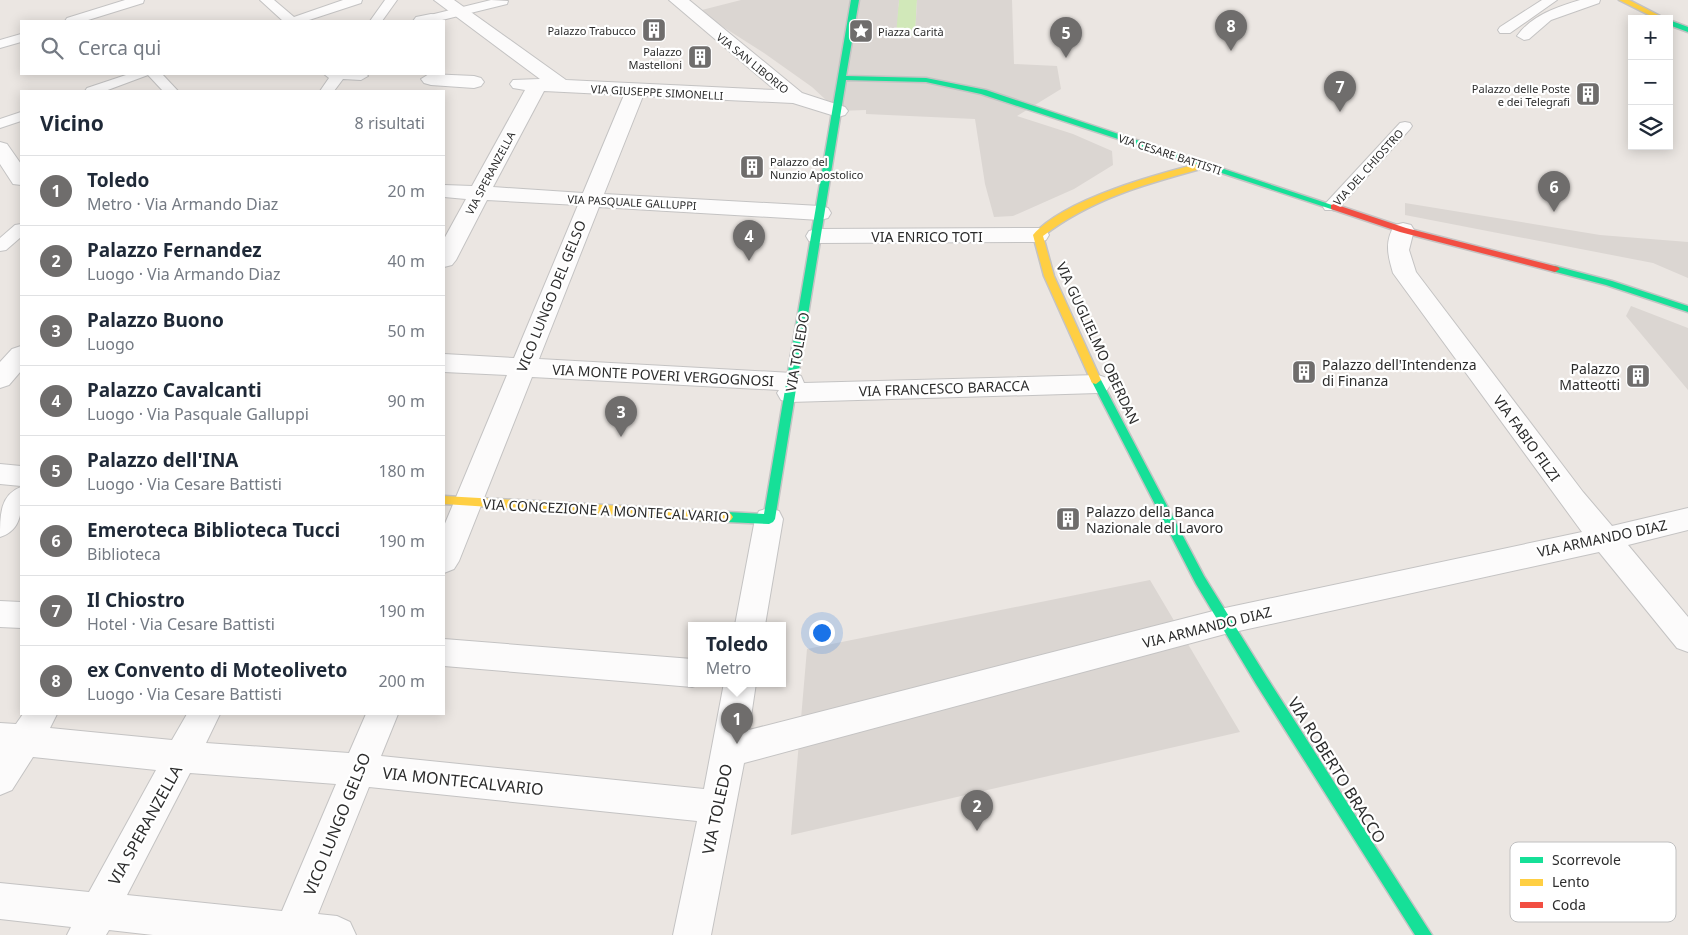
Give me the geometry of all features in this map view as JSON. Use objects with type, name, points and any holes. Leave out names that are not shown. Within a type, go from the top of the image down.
[{"type":"street","points":[[443,0],[563,87]]},
{"type":"street","name":"VIA SAN LIBORIO","points":[[678,0],[795,97],[838,111]]},
{"type":"street","points":[[844,78],[855,0]]},
{"type":"street","points":[[1623,0],[1654,15]]},
{"type":"street","points":[[1673,24],[1688,30]]},
{"type":"street","name":"VIA TOLEDO","points":[[751,622],[844,78]]},
{"type":"street","name":"VIA CESARE BATTISTI","points":[[844,78],[926,80],[983,92],[1403,230],[1609,283],[1688,309]]},
{"type":"street","points":[[438,84],[474,82]]},
{"type":"street","name":"VIA GIUSEPPE SIMONELLI","points":[[528,85],[795,97]]},
{"type":"street","name":"VIA SPERANZELLA","points":[[445,258],[480,193],[528,85]]},
{"type":"street","name":"VICO LUNGO DEL GELSO","points":[[456,501],[522,367],[635,91]]},
{"type":"street","points":[[0,148],[20,178]]},
{"type":"street","points":[[1038,235],[1048,224],[1108,196],[1205,165]]},
{"type":"street","name":"VIA PASQUALE GALLUPPI","points":[[445,191],[820,213]]},
{"type":"street","name":"VIA FABIO FILZI","points":[[1403,230],[1398,250],[1406,273],[1573,500],[1688,639]]},
{"type":"street","name":"VIA ENRICO TOTI","points":[[817,236],[1038,235]]},
{"type":"street","name":"VIA GUGLIELMO OBERDAN","points":[[1038,235],[1049,276],[1098,384],[1200,580],[1226,621]]},
{"type":"street","points":[[0,379],[20,356]]},
{"type":"street","name":"VIA MONTE POVERI VERGOGNOSI","points":[[445,363],[522,367],[791,388]]},
{"type":"street","name":"VIA FRANCESCO BARACCA","points":[[791,388],[1098,384]]},
{"type":"street","points":[[0,474],[20,476]]},
{"type":"street","points":[[0,526],[20,499]]},
{"type":"street","points":[[445,556],[456,501]]},
{"type":"street","name":"VIA CONCEZIONE A MONTECALVARIO","points":[[456,501],[769,519]]},
{"type":"street","name":"VIA ARMANDO DIAZ","points":[[729,751],[1226,621],[1555,548],[1606,539],[1688,519]]},
{"type":"street","points":[[0,614],[20,615]]},
{"type":"street","name":"VIA ROBERTO BRACCO","points":[[1226,621],[1424,935]]},
{"type":"street","points":[[445,652],[688,673]]},
{"type":"street","name":"VIA TOLEDO","points":[[692,935],[729,751],[739,687]]},
{"type":"street","name":"VIA SPERANZELLA","points":[[92,923],[183,757],[204,715]]},
{"type":"street","name":"VICO LUNGO GELSO","points":[[292,933],[382,715]]},
{"type":"street","points":[[0,779],[22,731]]},
{"type":"street","name":"VIA MONTECALVARIO","points":[[22,731],[183,757],[359,770],[717,807]]},
{"type":"street","points":[[0,901],[92,923],[337,935]]},
{"type":"lane","points":[[84,0],[100,17]]},
{"type":"lane","points":[[79,20],[100,17],[138,0]]},
{"type":"lane","points":[[266,0],[292,20]]},
{"type":"lane","points":[[296,20],[356,0]]},
{"type":"lane","points":[[377,20],[391,0]]},
{"type":"lane","points":[[1505,30],[1551,0]]},
{"type":"lane","points":[[1524,36],[1532,25],[1575,6],[1594,0]]},
{"type":"lane","points":[[427,20],[502,1]]},
{"type":"lane","points":[[1673,22],[1688,20]]},
{"type":"lane","points":[[0,44],[20,38]]},
{"type":"lane","points":[[95,90],[139,75]]},
{"type":"lane","points":[[155,75],[170,90]]},
{"type":"lane","points":[[328,90],[338,75]]},
{"type":"lane","points":[[350,75],[361,76]]},
{"type":"lane","points":[[0,124],[20,116]]},
{"type":"lane","name":"VIA DEL CHIOSTRO","points":[[1331,207],[1405,126]]},
{"type":"lane","points":[[0,246],[20,230]]},
{"type":"green space","points":[[899,0],[917,0],[915,36],[895,35]]},
{"type":"shaded area","points":[[741,0],[899,0],[896,35],[915,36],[917,0],[1012,0],[1014,64],[1057,66],[1061,89],[1017,116],[1073,134],[1112,151],[1113,165],[1074,189],[1013,216],[994,217],[985,184],[975,119],[866,114],[866,110],[838,111],[812,87],[764,53],[698,11]]},
{"type":"shaded area","points":[[1405,203],[1600,235],[1688,242],[1688,278],[1653,263],[1405,215]]},
{"type":"shaded area","points":[[1631,306],[1688,328],[1688,390],[1626,316]]},
{"type":"shaded area","points":[[1150,580],[1240,732],[791,835],[807,649]]},
{"type":"traffic: fast","points":[[727,517],[769,519],[855,0]]},
{"type":"traffic: fast","points":[[1673,24],[1688,30]]},
{"type":"traffic: fast","points":[[844,78],[926,80],[983,92],[1334,207]]},
{"type":"traffic: fast","points":[[1555,269],[1609,283],[1688,309]]},
{"type":"traffic: fast","points":[[1096,380],[1200,580],[1261,680],[1424,935]]},
{"type":"traffic: slow","points":[[1623,0],[1655,15]]},
{"type":"traffic: slow","points":[[1096,380],[1049,276],[1038,235],[1075,209],[1096,199],[1139,184],[1205,165]]},
{"type":"traffic: slow","points":[[445,500],[727,517]]},
{"type":"traffic: jam","points":[[1334,207],[1403,230],[1555,269]]},
{"type":"place","name":"Palazzo Trabucco","points":[[654,30]]},
{"type":"place","name":"Piazza Carità","points":[[861,31]]},
{"type":"place","name":"ex Convento di Moteoliveto","points":[[1231,51]]},
{"type":"place","name":"Palazzo Mastelloni","points":[[700,57]]},
{"type":"place","name":"Palazzo dell'INA","points":[[1066,58]]},
{"type":"place","name":"Palazzo delle Poste e dei Telegrafi","points":[[1588,94]]},
{"type":"place","name":"Il Chiostro","points":[[1340,112]]},
{"type":"place","name":"Palazzo del Nunzio Apostolico","points":[[752,167]]},
{"type":"place","name":"Emeroteca Biblioteca Tucci","points":[[1554,212]]},
{"type":"place","name":"Palazzo Cavalcanti","points":[[749,261]]},
{"type":"place","name":"Palazzo dell'Intendenza di Finanza","points":[[1304,372]]},
{"type":"place","name":"Palazzo Matteotti","points":[[1638,376]]},
{"type":"place","name":"Palazzo Buono","points":[[621,437]]},
{"type":"place","name":"Palazzo della Banca Nazionale del Lavoro","points":[[1068,519]]},
{"type":"place","name":"Toledo","points":[[737,744]]},
{"type":"place","name":"Palazzo Fernandez","points":[[977,831]]}]
